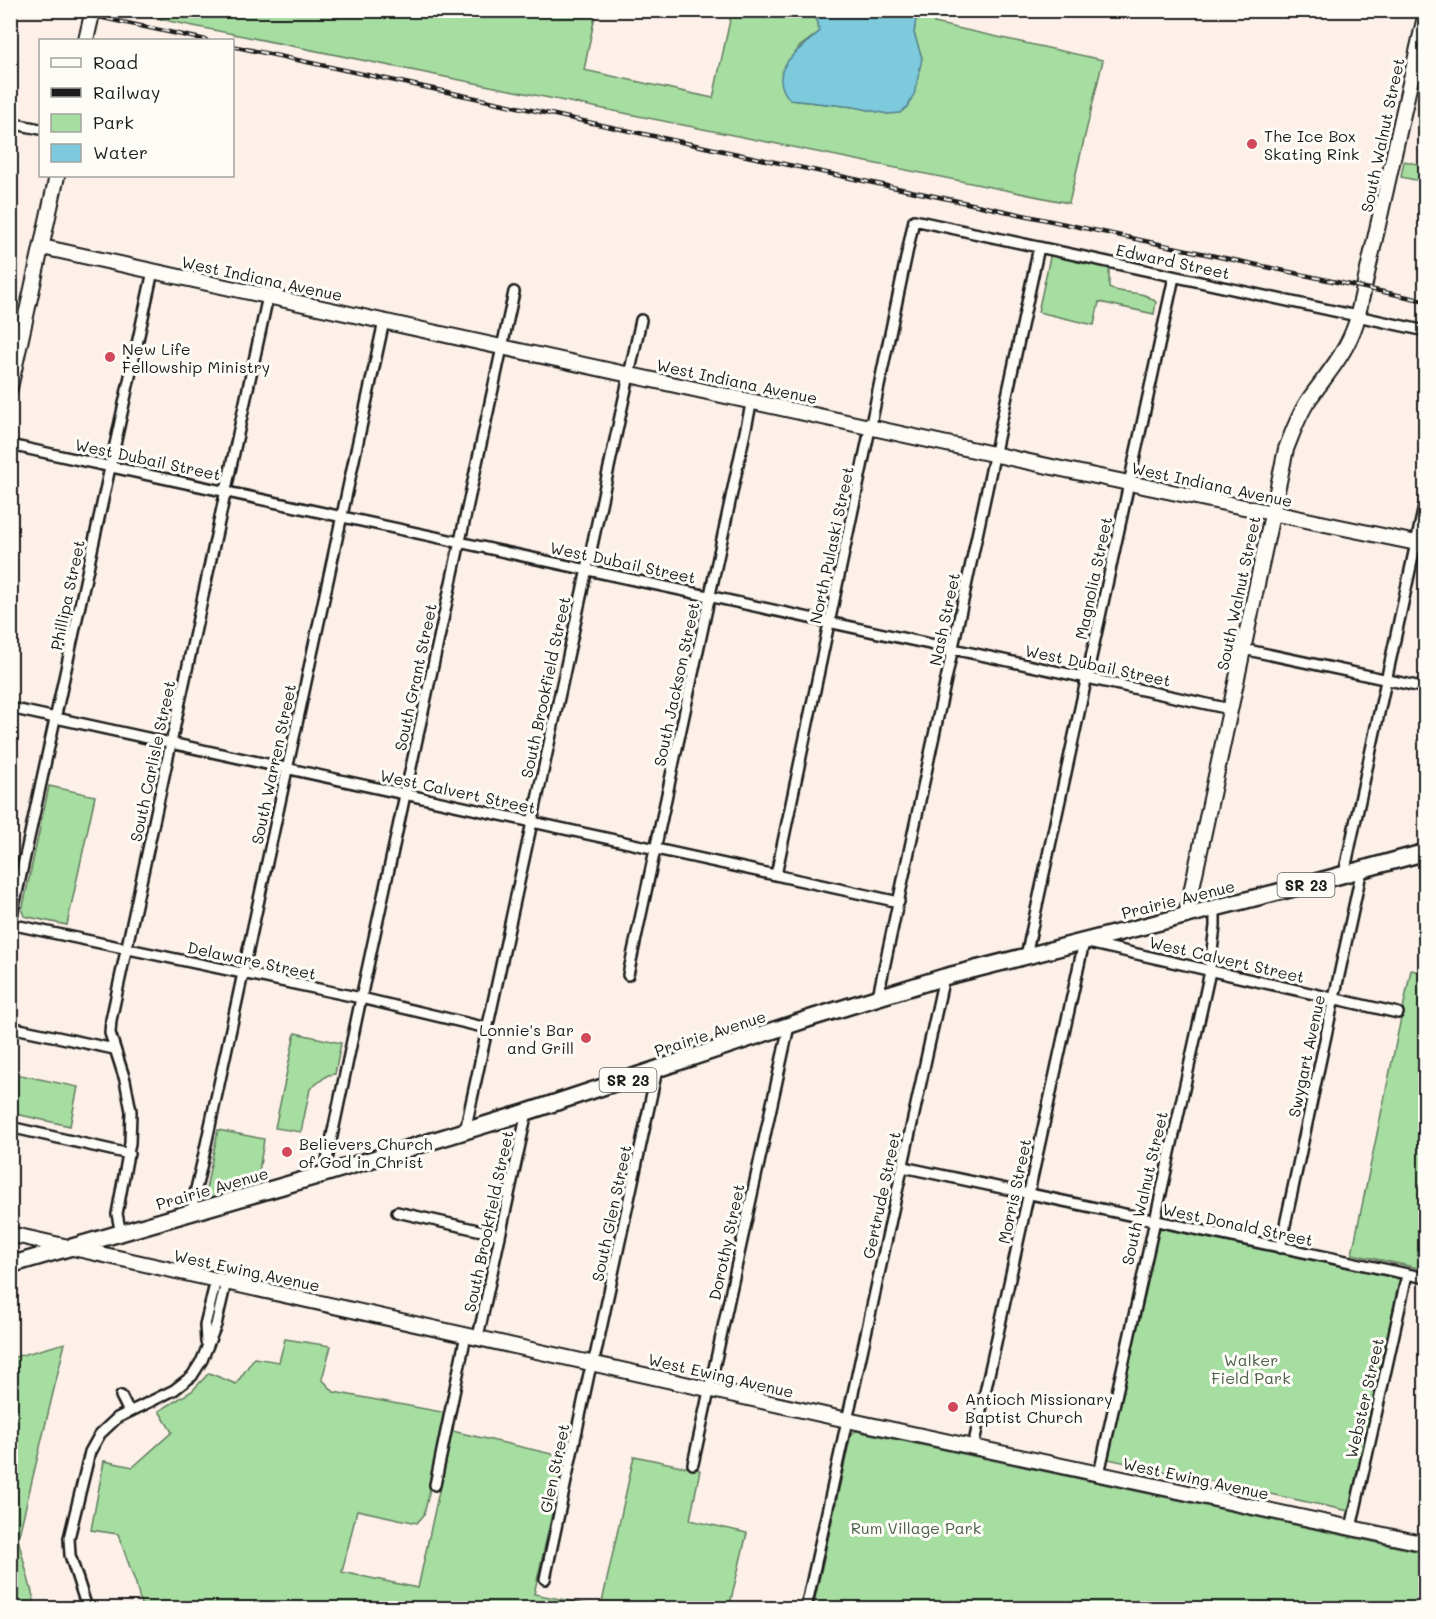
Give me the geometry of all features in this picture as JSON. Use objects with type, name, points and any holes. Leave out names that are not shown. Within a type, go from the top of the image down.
[{"type":"main road","name":"Prairie Avenue","points":[[10,1265],[324,1174],[527,1112],[879,996],[944,977],[1215,909],[1425,852]]},
{"type":"street","points":[[86,39],[93,10]]},
{"type":"street","name":"South Walnut Street","points":[[1186,916],[1286,449],[1295,425],[1309,399],[1339,361],[1353,332],[1425,12]]},
{"type":"street","points":[[10,123],[39,129]]},
{"type":"street","points":[[10,388],[57,177]]},
{"type":"street","name":"Edward Street","points":[[914,220],[1425,331]]},
{"type":"street","name":"North Pulaski Street","points":[[776,875],[914,220]]},
{"type":"street","name":"West Indiana Avenue","points":[[42,247],[1129,483],[1421,544]]},
{"type":"street","name":"Nash Street","points":[[879,996],[1039,247]]},
{"type":"street","name":"Phillipa Street","points":[[11,924],[153,271]]},
{"type":"street","name":"Magnolia Street","points":[[1026,956],[1174,277]]},
{"type":"street","name":"South Grant Street","points":[[324,1174],[360,998],[514,292]]},
{"type":"street","name":"South Carlisle Street","points":[[121,1234],[117,1214],[129,1154],[130,1100],[110,1033],[111,1020],[268,296]]},
{"type":"street","name":"South Brookfield Street","points":[[465,1131],[641,320]]},
{"type":"street","name":"South Warren Street","points":[[194,1212],[193,1202],[384,321]]},
{"type":"street","name":"South Jackson Street","points":[[628,975],[752,400]]},
{"type":"street","name":"West Dubail Street","points":[[10,445],[1230,709]]},
{"type":"street","points":[[1344,874],[1386,680],[1421,544],[1425,497]]},
{"type":"street","points":[[1243,649],[1425,688]]},
{"type":"street","name":"West Calvert Street","points":[[10,708],[898,902]]},
{"type":"street","name":"Swygart Avenue","points":[[1280,1248],[1362,869]]},
{"type":"street","name":"South Walnut Street","points":[[1099,1474],[1209,971],[1215,909]]},
{"type":"street","name":"Delaware Street","points":[[11,924],[242,975],[360,998],[487,1028]]},
{"type":"street","name":"West Calvert Street","points":[[1084,942],[1398,1013]]},
{"type":"street","name":"Morris Street","points":[[973,1447],[1084,942]]},
{"type":"street","name":"Gertrude Street","points":[[806,1608],[944,977]]},
{"type":"street","name":"Dorothy Street","points":[[693,1464],[789,1026]]},
{"type":"street","points":[[10,1027],[114,1049]]},
{"type":"street","name":"South Glen Street","points":[[592,1363],[657,1070]]},
{"type":"street","name":"South Brookfield Street","points":[[435,1485],[500,1235],[527,1112]]},
{"type":"street","points":[[10,1127],[129,1154]]},
{"type":"street","name":"West Donald Street","points":[[903,1167],[1425,1278]]},
{"type":"street","points":[[397,1212],[500,1235]]},
{"type":"street","name":"West Ewing Avenue","points":[[10,1234],[847,1420],[1425,1544]]},
{"type":"street","name":"Webster Street","points":[[1351,1528],[1407,1275]]},
{"type":"street","points":[[87,1608],[70,1555],[69,1538],[90,1452],[109,1425],[187,1381],[202,1360],[206,1345],[216,1325],[221,1281]]},
{"type":"street","name":"Glen Street","points":[[545,1579],[592,1363]]},
{"type":"street","points":[[121,1396],[129,1412]]},
{"type":"green space","points":[[119,11],[596,11],[584,70],[713,98],[732,11],[811,11],[818,22],[819,32],[798,48],[790,100],[854,107],[888,114],[922,58],[914,33],[917,11],[937,11],[934,23],[1103,60],[1069,203]]},
{"type":"green space","points":[[1404,161],[1425,166],[1425,182],[1401,177]]},
{"type":"green space","points":[[1053,255],[1109,267],[1109,288],[1150,298],[1156,302],[1154,314],[1099,302],[1094,325],[1038,312],[1050,257]]},
{"type":"green space","points":[[49,786],[95,796],[67,925],[24,916],[22,911]]},
{"type":"green space","points":[[1411,970],[1425,973],[1426,1257],[1423,1269],[1352,1254]]},
{"type":"green space","points":[[295,1033],[341,1043],[335,1074],[328,1075],[310,1089],[301,1132],[275,1128]]},
{"type":"green space","points":[[11,1073],[78,1087],[70,1126],[11,1113]]},
{"type":"green space","points":[[218,1130],[264,1139],[257,1187],[203,1204]]},
{"type":"green space","name":"Walker Field Park","points":[[1159,1228],[1400,1279],[1349,1511],[1108,1459]]},
{"type":"green space","points":[[285,1339],[331,1346],[322,1379],[334,1392],[447,1413],[424,1515],[417,1523],[357,1510],[342,1572],[418,1588],[452,1431],[565,1457],[534,1594],[601,1607],[634,1456],[700,1470],[690,1520],[747,1533],[729,1608],[142,1608],[118,1534],[91,1530],[104,1461],[133,1467],[172,1432],[159,1411],[192,1391],[209,1373],[236,1384],[254,1358],[279,1362]]},
{"type":"green space","points":[[65,1343],[18,1539],[36,1608],[11,1608],[11,1358]]},
{"type":"green space","name":"Rum Village Park","points":[[856,1431],[1425,1553],[1425,1608],[813,1608],[851,1434]]},
{"type":"water","points":[[812,11],[917,11],[914,33],[922,58],[915,92],[908,106],[900,113],[888,114],[854,107],[790,100],[783,89],[781,79],[783,70],[795,53],[819,32],[818,22]]},
{"type":"railway","points":[[66,10],[201,39]]},
{"type":"railway","points":[[234,46],[1426,301]]},
{"type":"place","name":"The Ice Box Skating Rink","points":[[1252,144]]},
{"type":"place","name":"New Life Fellowship Ministry","points":[[110,357]]},
{"type":"place","name":"Lonnie's Bar and Grill","points":[[586,1038]]},
{"type":"place","name":"Believers Church of God in Christ","points":[[287,1152]]},
{"type":"place","name":"Antioch Missionary Baptist Church","points":[[953,1407]]}]
